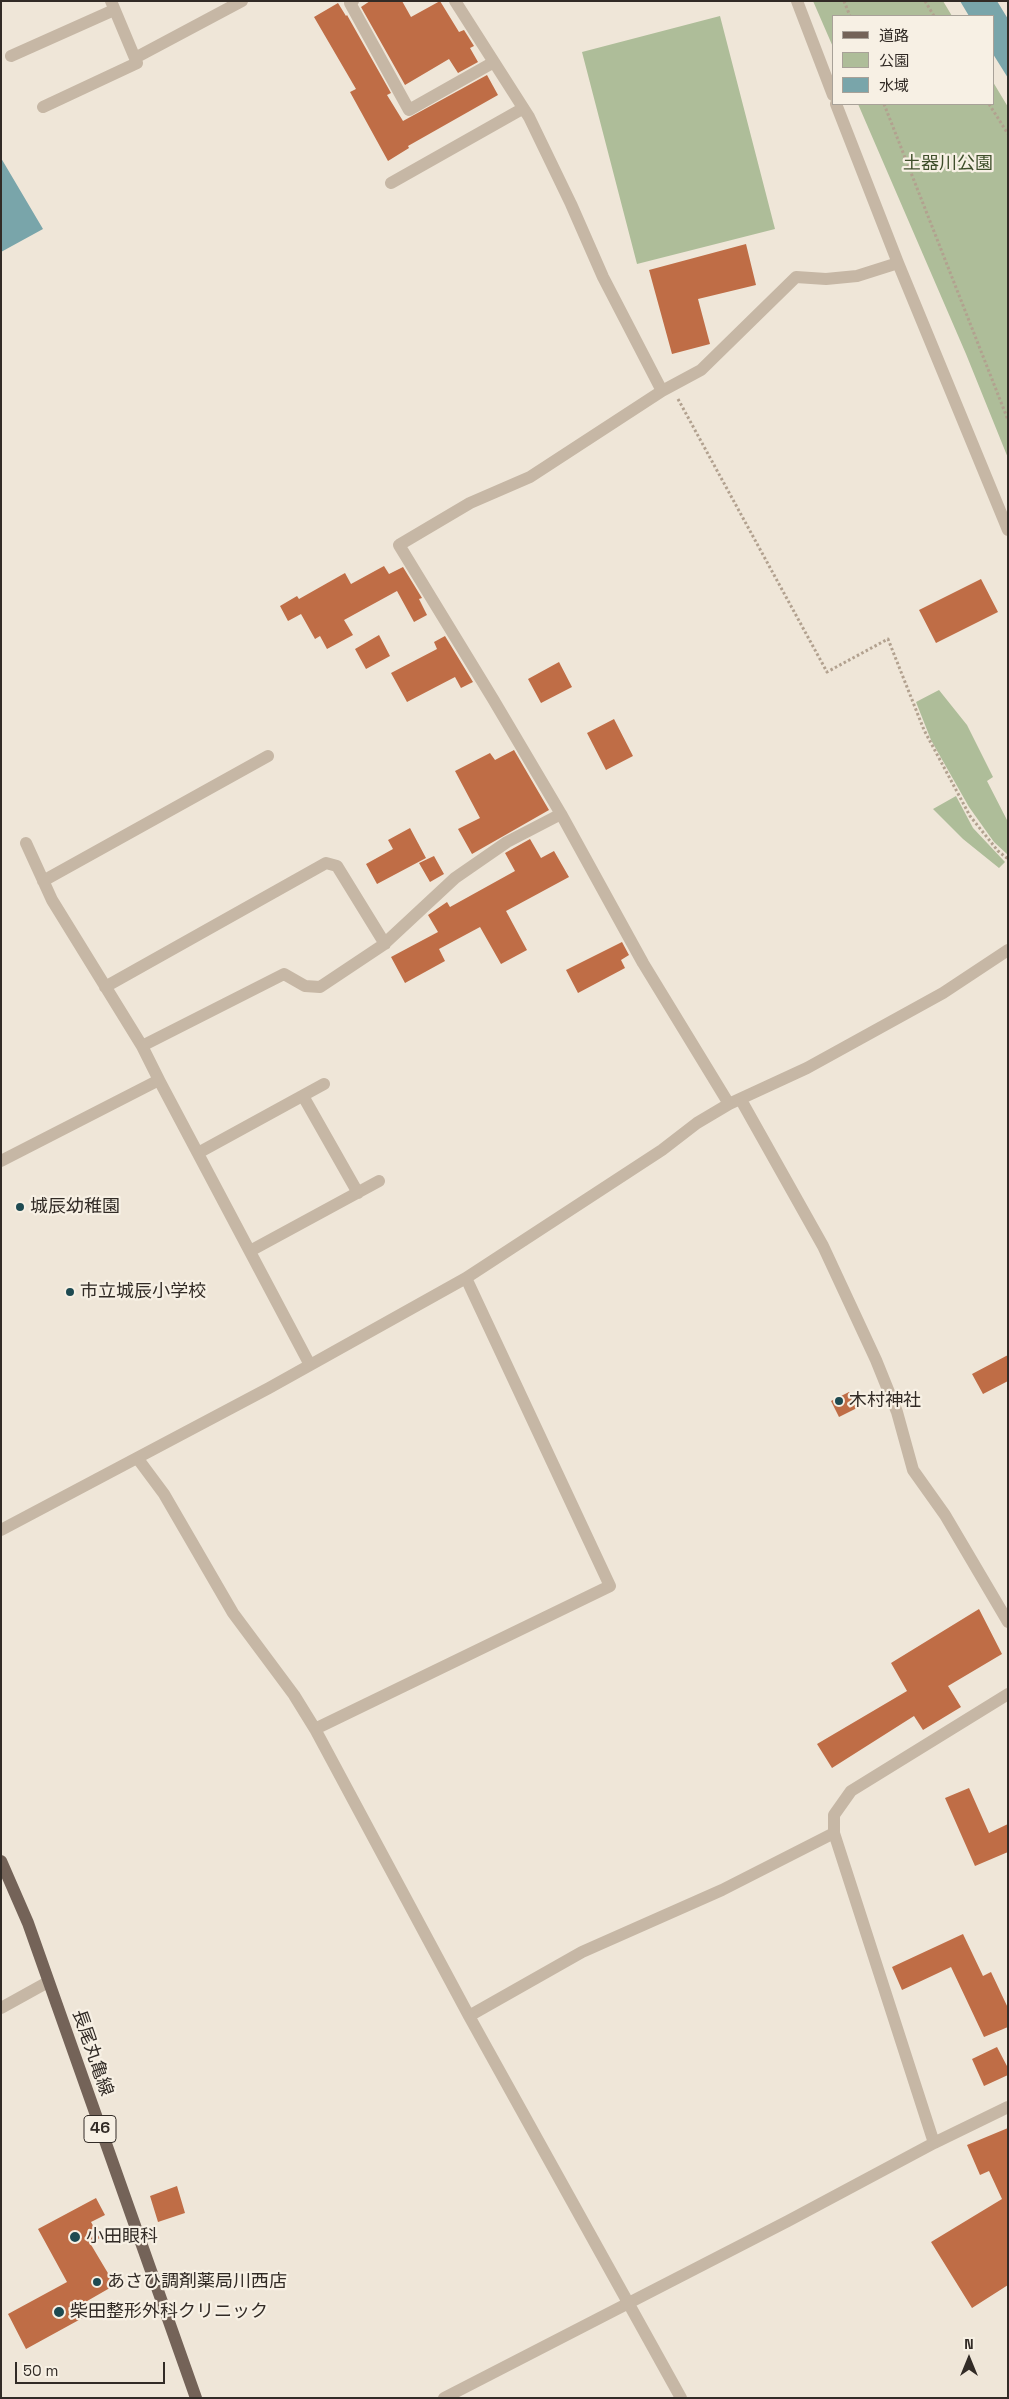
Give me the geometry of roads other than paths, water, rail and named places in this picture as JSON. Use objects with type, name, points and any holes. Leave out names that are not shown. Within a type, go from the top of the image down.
[{"type":"main road","name":"長尾丸亀線","points":[[1,1861],[28,1923],[196,2398]]},
{"type":"street","points":[[135,58],[242,1]]},
{"type":"street","points":[[353,1],[350,3],[409,110],[494,62]]},
{"type":"street","points":[[456,1],[529,118],[571,204],[603,277],[662,391]]},
{"type":"street","points":[[797,1],[832,91]]},
{"type":"street","points":[[11,56],[112,4],[137,63],[42,107]]},
{"type":"street","points":[[836,105],[898,263],[1008,530]]},
{"type":"street","points":[[391,183],[522,109]]},
{"type":"street","points":[[898,263],[857,276],[826,279],[796,277],[701,370],[662,391],[530,477],[470,504],[399,545],[560,814],[643,963],[735,1102],[828,1255],[876,1360],[897,1412],[913,1470],[944,1515],[1008,1622]]},
{"type":"street","points":[[43,881],[268,756]]},
{"type":"street","points":[[142,1046],[284,974],[305,986],[320,988],[385,944],[456,878],[507,842],[560,814]]},
{"type":"street","points":[[26,843],[52,900],[142,1046],[310,1365]]},
{"type":"street","points":[[105,988],[326,863],[337,866],[385,944]]},
{"type":"street","points":[[1,1530],[310,1365],[466,1278],[662,1150],[696,1123],[735,1102],[807,1068],[943,994],[1008,950]]},
{"type":"street","points":[[1,1160],[160,1080]]},
{"type":"street","points":[[198,1153],[324,1084]]},
{"type":"street","points":[[303,1096],[358,1193]]},
{"type":"street","points":[[250,1251],[379,1182]]},
{"type":"street","points":[[315,1729],[610,1586],[466,1278]]},
{"type":"street","points":[[138,1458],[164,1494],[233,1613],[294,1695],[315,1729],[469,2016],[681,2398]]},
{"type":"street","points":[[934,2142],[834,1833],[834,1815],[851,1791],[1008,1694]]},
{"type":"street","points":[[469,2016],[582,1952],[722,1890],[834,1833]]},
{"type":"street","points":[[1,2008],[48,1982]]},
{"type":"street","points":[[444,2398],[934,2142],[1008,2107]]},
{"type":"water","points":[[960,1],[997,1],[1008,19],[1008,78],[994,56],[994,15],[968,15]]},
{"type":"water","points":[[1,158],[43,229],[1,252]]},
{"type":"place","name":"城辰幼稚園","points":[[20,1207]]},
{"type":"place","name":"市立城辰小学校","points":[[70,1292]]},
{"type":"place","name":"木村神社","points":[[839,1401]]},
{"type":"place","name":"小田眼科","points":[[75,2237]]},
{"type":"place","name":"あさひ調剤薬局川西店","points":[[97,2282]]},
{"type":"place","name":"柴田整形外科クリニック","points":[[59,2312]]},
{"type":"park label","name":"土器川公園","points":[[948,164]]}]
